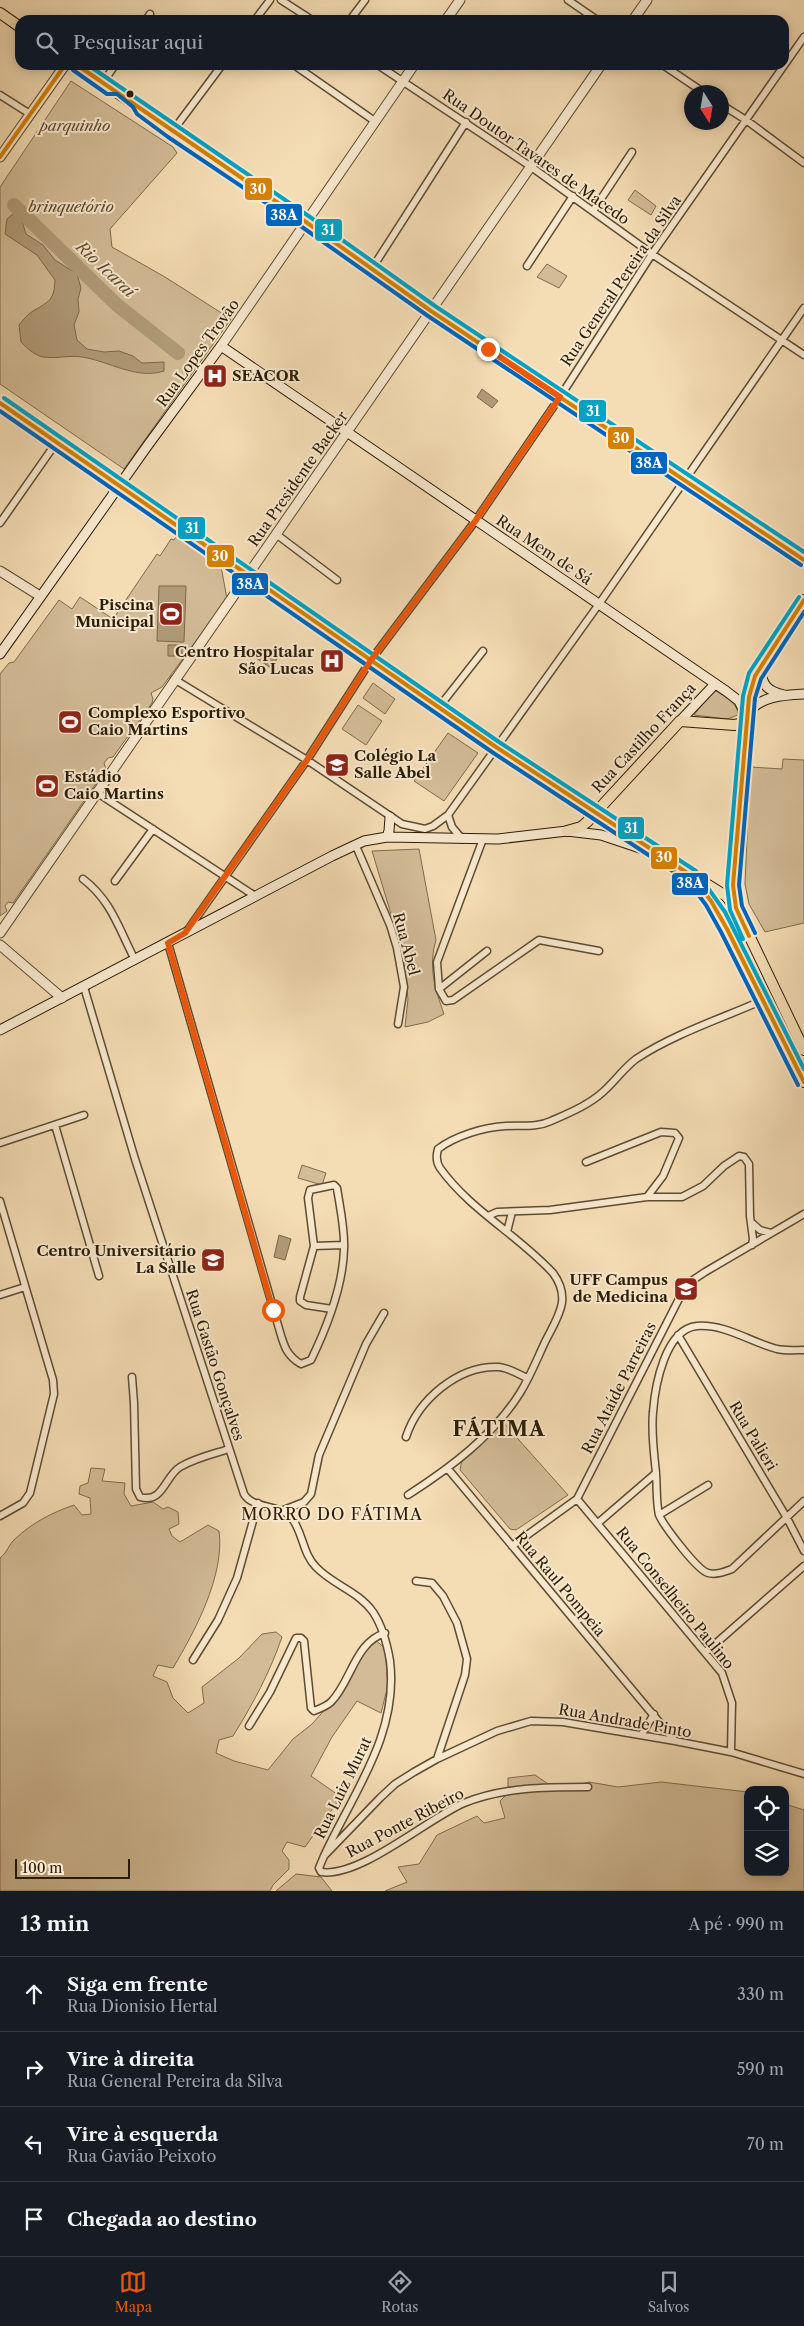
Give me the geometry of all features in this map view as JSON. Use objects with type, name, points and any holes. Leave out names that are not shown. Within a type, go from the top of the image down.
[{"type":"main road","points":[[450,15],[460,0]]},
{"type":"main road","points":[[636,15],[647,0]]},
{"type":"main road","points":[[0,13],[15,24]]},
{"type":"main road","points":[[0,157],[61,70]]},
{"type":"main road","points":[[84,70],[306,222],[431,311],[804,560]]},
{"type":"main road","name":"Rua Lopes Trovão","points":[[0,654],[221,346],[411,70]]},
{"type":"main road","name":"Rua Presidente Backer","points":[[0,933],[174,679],[348,432],[597,70]]},
{"type":"main road","name":"Rua Mem de Sá","points":[[221,346],[715,684],[739,702],[746,719]]},
{"type":"main road","points":[[0,403],[246,576],[496,747],[656,853],[726,896],[736,908],[804,1050]]},
{"type":"main road","points":[[0,571],[40,596]]},
{"type":"main road","points":[[736,908],[733,885],[746,719],[753,682],[804,600]]},
{"type":"main road","points":[[760,668],[762,681],[766,688],[784,695]]},
{"type":"main road","name":"Rua Castilho França","points":[[567,831],[581,827],[715,684]]},
{"type":"main road","points":[[680,721],[734,725],[746,719],[756,704],[784,695],[804,694]]},
{"type":"main road","points":[[386,837],[390,817]]},
{"type":"main road","points":[[0,1030],[255,896],[368,840],[386,837],[483,839],[567,831],[615,838],[656,853]]},
{"type":"main road","points":[[692,876],[703,889],[721,919],[804,1082]]},
{"type":"main road","points":[[0,946],[62,998]]},
{"type":"street","points":[[259,15],[270,0]]},
{"type":"street","points":[[281,0],[304,15]]},
{"type":"street","points":[[354,15],[365,0]]},
{"type":"street","points":[[568,0],[590,15]]},
{"type":"street","name":"Rua General Pereira da Silva","points":[[789,58],[804,37]]},
{"type":"street","points":[[102,84],[112,70]]},
{"type":"street","points":[[172,132],[218,70]]},
{"type":"street","points":[[301,70],[376,122]]},
{"type":"street","name":"Rua Doutor Tavares de Macedo","points":[[385,70],[466,122],[573,196],[652,254],[804,355]]},
{"type":"street","points":[[670,70],[693,85]]},
{"type":"street","name":"Rua General Pereira da Silva","points":[[185,933],[307,760],[371,660],[476,520],[560,397],[652,254],[781,70]]},
{"type":"street","points":[[0,95],[30,114]]},
{"type":"street","points":[[729,109],[804,163]]},
{"type":"street","points":[[371,270],[466,122]]},
{"type":"street","points":[[593,211],[632,152]]},
{"type":"street","points":[[527,266],[573,196]]},
{"type":"street","points":[[174,679],[307,760],[390,817],[408,826],[425,829],[433,826],[448,815],[599,604],[804,308]]},
{"type":"street","points":[[0,523],[56,443]]},
{"type":"street","points":[[276,534],[337,580]]},
{"type":"street","points":[[439,707],[483,651]]},
{"type":"street","points":[[96,792],[255,896]]},
{"type":"street","points":[[448,815],[452,827],[462,839]]},
{"type":"street","points":[[115,881],[153,829]]},
{"type":"street","points":[[483,839],[437,962],[439,989],[446,1001],[453,1000],[539,940],[599,951]]},
{"type":"street","name":"Rua Abel","points":[[356,846],[390,925],[397,948],[404,987],[398,1024]]},
{"type":"street","points":[[83,879],[96,889],[107,902],[134,960]]},
{"type":"street","points":[[168,943],[280,1332],[285,1348],[293,1360],[301,1364],[311,1360],[332,1309],[343,1263],[344,1245],[337,1188],[334,1185],[310,1190],[309,1207],[314,1246],[303,1281],[300,1301],[306,1305],[332,1309]]},
{"type":"street","points":[[439,989],[486,951]]},
{"type":"street","name":"Rua Gastão Gonçalves","points":[[84,987],[135,1159],[244,1494],[252,1502],[280,1511],[293,1521],[313,1564],[360,1597],[372,1611],[384,1633]]},
{"type":"street","points":[[408,1495],[448,1469],[499,1421],[520,1392],[558,1317],[563,1295],[560,1282],[553,1272],[488,1216],[440,1168],[436,1155],[438,1150],[458,1138],[489,1128],[533,1126],[550,1121],[593,1100],[612,1084],[626,1067],[646,1053],[761,1000]]},
{"type":"street","points":[[0,1143],[84,1115]]},
{"type":"street","points":[[55,1125],[99,1276]]},
{"type":"street","points":[[586,1162],[652,1135],[669,1131],[675,1133],[679,1138],[663,1176],[647,1197]]},
{"type":"street","points":[[488,1216],[497,1212],[550,1210],[647,1197],[682,1197],[703,1186],[724,1166],[739,1156],[744,1157],[749,1164],[752,1245]]},
{"type":"street","points":[[0,1201],[52,1380],[54,1394],[30,1493],[23,1503],[0,1516]]},
{"type":"street","points":[[507,1232],[512,1212]]},
{"type":"street","name":"Rua Ataíde Parreiras","points":[[512,1546],[577,1499],[666,1321],[684,1289],[705,1272],[804,1214]]},
{"type":"street","points":[[751,1222],[760,1230],[771,1233]]},
{"type":"street","points":[[314,1246],[344,1245]]},
{"type":"street","points":[[0,1294],[25,1287]]},
{"type":"street","points":[[280,1511],[304,1502],[311,1494],[320,1455],[366,1344],[384,1313]]},
{"type":"street","points":[[804,1350],[778,1349],[733,1332],[708,1327],[688,1328],[678,1335],[670,1345],[656,1390],[652,1425],[659,1515],[664,1525],[699,1566],[709,1573],[732,1569],[804,1501]]},
{"type":"street","name":"Rua Palieri","points":[[678,1335],[787,1518],[804,1551]]},
{"type":"street","points":[[406,1437],[409,1428],[426,1405],[448,1382],[465,1372],[498,1367],[527,1378]]},
{"type":"street","points":[[132,1377],[136,1489],[140,1497],[150,1498],[158,1495],[171,1474],[182,1465],[229,1449]]},
{"type":"street","name":"Rua Raul Pompeia","points":[[448,1469],[675,1740]]},
{"type":"street","points":[[598,1524],[656,1473]]},
{"type":"street","points":[[659,1515],[708,1485]]},
{"type":"street","name":"Rua Conselheiro Paulino","points":[[577,1499],[722,1673],[730,1692],[733,1724],[731,1752]]},
{"type":"street","points":[[193,1660],[218,1620],[239,1573],[258,1503]]},
{"type":"street","points":[[706,1652],[804,1566]]},
{"type":"street","points":[[416,1581],[432,1583],[444,1596],[460,1631],[467,1659],[466,1675],[437,1758]]},
{"type":"street","points":[[249,1726],[270,1692],[296,1638],[301,1638],[304,1641],[310,1708],[314,1711],[331,1702],[362,1651],[378,1635],[384,1633]]},
{"type":"street","name":"Rua Luiz Murat","points":[[324,1856],[341,1819],[374,1759],[384,1728],[391,1686],[391,1671],[384,1633]]},
{"type":"street","points":[[642,1734],[654,1714]]},
{"type":"street","name":"Rua Andrade Pinto","points":[[324,1856],[395,1784],[437,1758],[497,1732],[531,1721],[554,1720],[675,1740],[731,1752],[804,1774]]},
{"type":"street","name":"Rua Ponte Ribeiro","points":[[324,1856],[319,1865],[320,1870],[324,1872],[340,1870],[365,1861],[446,1813],[473,1800],[534,1788],[588,1788]]},
{"type":"green space","points":[[71,81],[173,147],[177,153],[110,229],[112,247],[165,277],[231,319],[124,469],[0,384],[0,187]]},
{"type":"green space","points":[[635,190],[656,206],[651,215],[628,200]]},
{"type":"green space","points":[[547,264],[567,276],[559,288],[537,277]]},
{"type":"green space","name":"Complexo Esportivo Caio Martins","points":[[177,535],[221,566],[227,599],[162,687],[151,693],[152,703],[113,757],[108,758],[104,763],[106,769],[13,903],[8,902],[5,906],[7,911],[0,916],[0,674],[9,663],[14,662],[59,600],[72,609],[80,597],[113,619],[157,554],[160,556],[171,539],[174,540]]},
{"type":"green space","points":[[373,683],[395,699],[385,714],[363,698]]},
{"type":"green space","points":[[716,691],[736,707],[738,715],[727,719],[694,715],[712,692]]},
{"type":"green space","points":[[358,705],[382,721],[366,745],[342,729]]},
{"type":"green space","points":[[448,733],[478,753],[444,801],[414,781]]},
{"type":"green space","points":[[783,759],[804,760],[804,923],[765,932],[749,904],[745,884],[750,767],[782,769]]},
{"type":"green space","points":[[419,849],[436,940],[433,959],[434,978],[444,1014],[428,1022],[405,1027],[408,999],[401,947],[372,851]]},
{"type":"green space","points":[[302,1165],[326,1173],[322,1185],[298,1178]]},
{"type":"green space","points":[[502,1421],[568,1495],[516,1530],[510,1529],[460,1470],[463,1455]]},
{"type":"green space","points":[[91,1468],[105,1469],[102,1481],[125,1483],[124,1494],[131,1506],[153,1502],[163,1509],[168,1507],[178,1512],[179,1524],[169,1529],[172,1536],[180,1542],[208,1525],[219,1531],[220,1548],[213,1584],[199,1620],[173,1668],[158,1665],[153,1676],[167,1682],[173,1698],[188,1713],[204,1703],[202,1687],[239,1658],[262,1634],[276,1632],[282,1637],[261,1688],[233,1736],[219,1740],[216,1753],[234,1761],[268,1770],[293,1739],[312,1724],[345,1687],[357,1659],[374,1639],[385,1648],[388,1685],[381,1713],[357,1701],[332,1737],[311,1776],[341,1797],[305,1847],[287,1842],[282,1851],[289,1860],[289,1869],[273,1885],[270,1891],[0,1891],[0,1558],[21,1533],[50,1515],[74,1505],[82,1515],[91,1514],[90,1498],[79,1494],[80,1486],[88,1483]]},
{"type":"green space","points":[[535,1775],[554,1788],[569,1787],[589,1782],[618,1787],[661,1782],[744,1792],[744,1876],[789,1876],[789,1805],[804,1810],[804,1891],[385,1891],[407,1882],[398,1867],[419,1864],[437,1835],[477,1816],[484,1823],[505,1818],[500,1801],[508,1793],[508,1778]]},
{"type":"green space","points":[[296,1874],[321,1877],[332,1891],[276,1891]]},
{"type":"shaded area","points":[[14,213],[21,218],[26,234],[43,245],[55,260],[77,274],[81,288],[78,299],[79,312],[74,325],[77,340],[87,349],[104,352],[119,351],[133,356],[142,363],[164,362],[164,371],[154,373],[133,372],[82,357],[43,357],[28,349],[21,342],[19,325],[29,314],[50,299],[54,292],[55,280],[37,255],[5,234],[7,219]]},
{"type":"shaded area","points":[[482,389],[498,401],[492,408],[477,397]]},
{"type":"shaded area","name":"Piscina Municipal","points":[[159,586],[186,586],[184,642],[157,641]]},
{"type":"shaded area","points":[[168,645],[182,645],[182,656],[168,656]]},
{"type":"shaded area","points":[[262,649],[277,659],[271,668],[256,658]]},
{"type":"shaded area","points":[[279,1235],[291,1239],[285,1260],[274,1257]]},
{"type":"waterway","name":"Rio Icaraí","points":[[14,205],[117,305],[178,353]]},
{"type":"transit line","name":"30","points":[[0,157],[61,70]]},
{"type":"transit line","name":"38A","points":[[73,70],[107,94],[117,94],[133,107],[137,114],[168,137],[302,227],[428,316],[801,565]]},
{"type":"transit line","name":"30","points":[[84,70],[306,222],[431,311],[804,560]]},
{"type":"transit line","name":"31","points":[[95,70],[310,217],[435,306],[804,552]]},
{"type":"transit line","name":"31","points":[[4,398],[499,742],[696,871],[725,912],[804,1069]]},
{"type":"transit line","name":"30","points":[[0,403],[496,747],[692,876],[711,901],[727,929],[804,1082]]},
{"type":"transit line","name":"38A","points":[[0,411],[492,752],[688,881],[706,905],[721,932],[798,1085]]},
{"type":"transit line","name":"31","points":[[743,939],[730,910],[727,885],[743,696],[749,673],[799,597]]},
{"type":"transit line","name":"30","points":[[749,936],[736,908],[733,885],[749,697],[755,676],[804,600]]},
{"type":"transit line","name":"38A","points":[[755,933],[742,906],[739,885],[755,698],[761,679],[804,612]]},
{"type":"place","name":"SEACOR","points":[[215,376]]},
{"type":"place","name":"Piscina Municipal","points":[[171,614]]},
{"type":"place","name":"Centro Hospitalar São Lucas","points":[[332,661]]},
{"type":"place","name":"Complexo Esportivo Caio Martins","points":[[70,722]]},
{"type":"place","name":"Colégio La Salle Abel","points":[[337,765]]},
{"type":"place","name":"Estádio Caio Martins","points":[[47,786]]},
{"type":"place","name":"Centro Universitário La Salle","points":[[213,1260]]},
{"type":"place","name":"UFF Campus de Medicina","points":[[686,1289]]},
{"type":"district","name":"FÁTIMA","points":[[499,1429]]},
{"type":"district","name":"MORRO DO FÁTIMA","points":[[332,1514]]},
{"type":"route","points":[[273,1310],[168,943],[185,933],[307,760],[371,660],[476,520],[560,397],[488,349]]},
{"type":"park label","name":"parquinho","points":[[75,126]]},
{"type":"park label","name":"brinquetório","points":[[71,207]]}]
